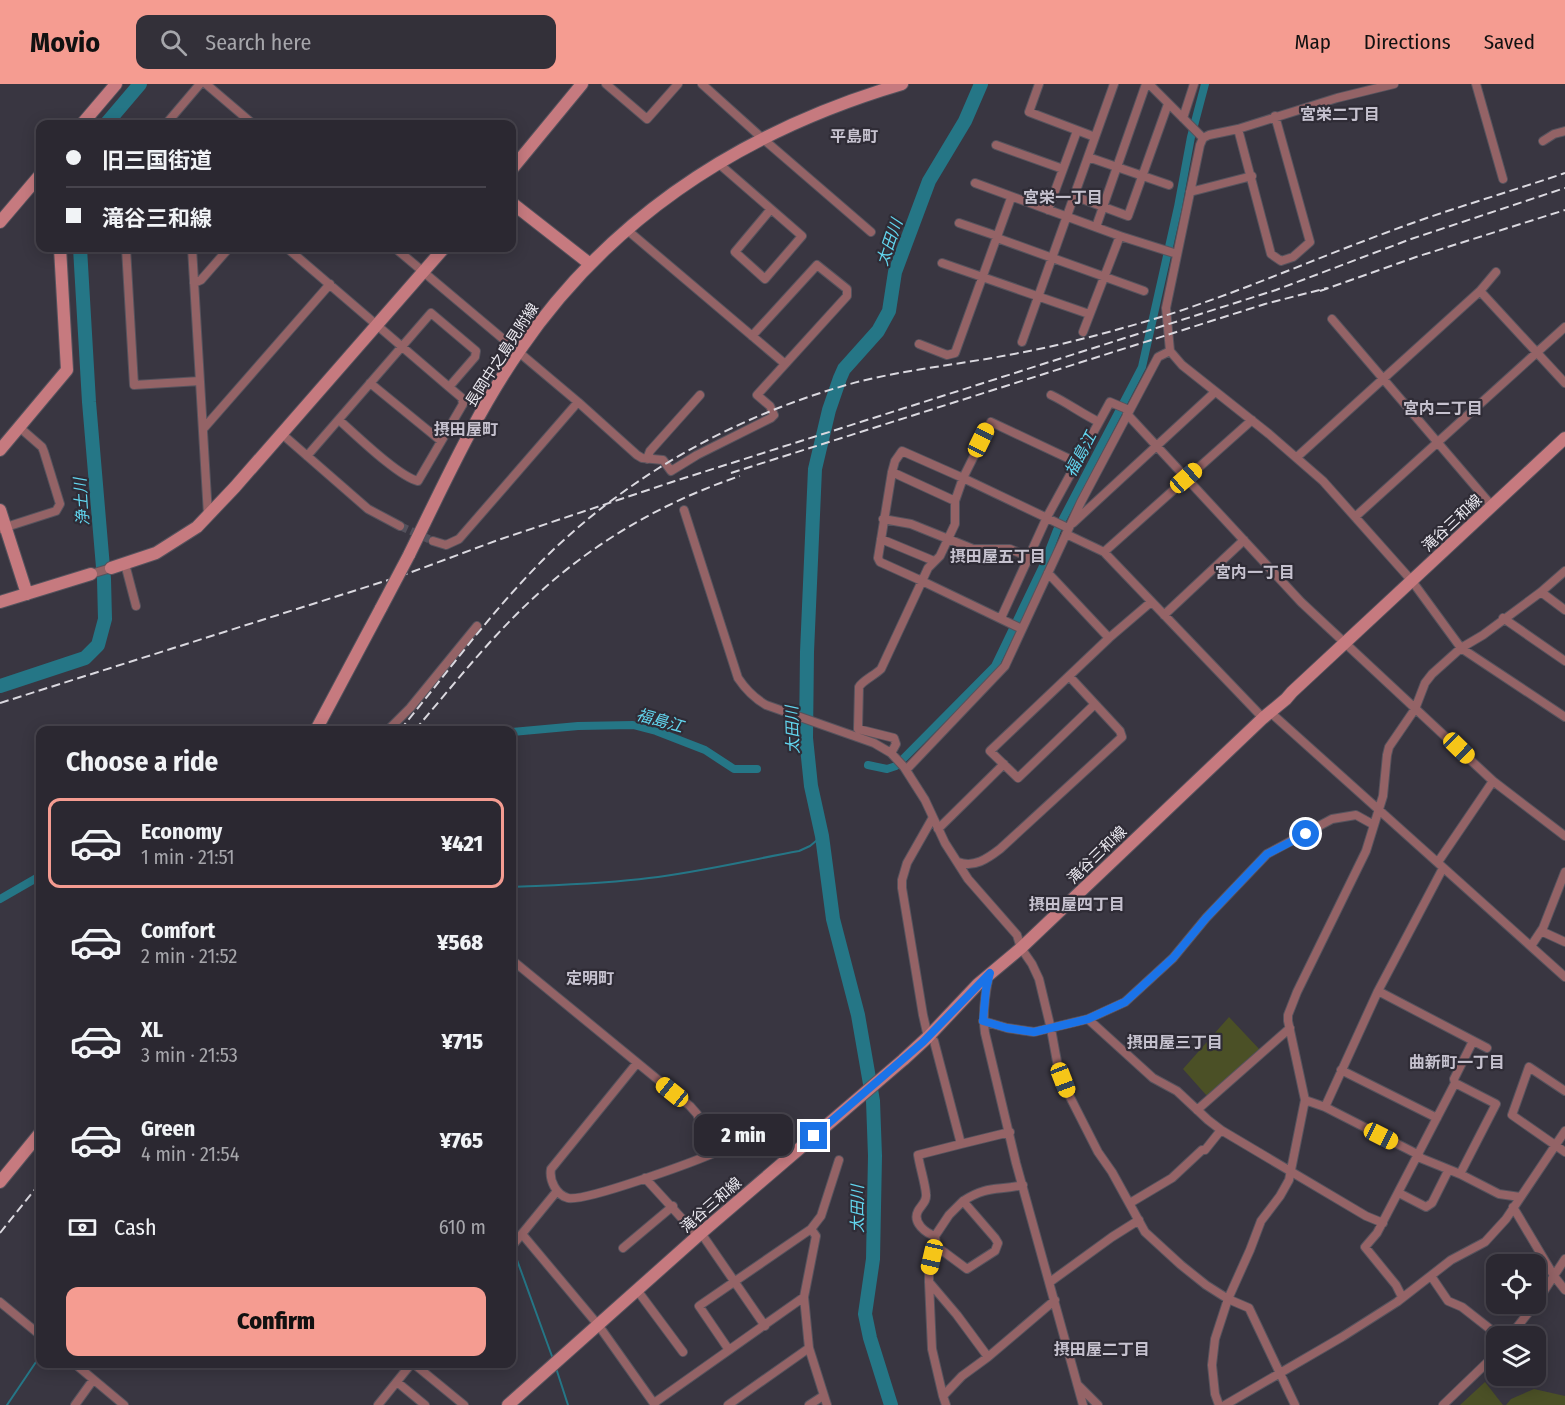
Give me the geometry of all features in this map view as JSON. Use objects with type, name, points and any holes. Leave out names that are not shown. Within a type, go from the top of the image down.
[{"type":"main road","points":[[85,120],[116,84]]},
{"type":"main road","points":[[516,164],[582,84]]},
{"type":"main road","points":[[854,84],[860,97]]},
{"type":"main road","name":"長岡中之島見附線","points":[[320,726],[471,431],[519,351],[556,302],[590,264],[626,229],[668,196],[762,138],[823,111],[902,84]]},
{"type":"main road","points":[[0,222],[36,180]]},
{"type":"main road","points":[[516,206],[590,264]]},
{"type":"main road","points":[[0,450],[68,370],[60,252]]},
{"type":"main road","points":[[111,568],[156,553],[197,527],[282,434],[440,252]]},
{"type":"main road","name":"滝谷三和線","points":[[508,1405],[700,1234],[891,1071],[928,1037],[990,973],[1021,948],[1565,438]]},
{"type":"main road","points":[[0,510],[3,528],[27,594]]},
{"type":"main road","points":[[0,602],[91,574]]},
{"type":"main road","points":[[0,1182],[36,1138]]},
{"type":"street","points":[[169,120],[200,84]]},
{"type":"street","points":[[206,84],[248,120]]},
{"type":"street","points":[[606,84],[647,119],[678,84]]},
{"type":"street","points":[[702,84],[871,232]]},
{"type":"street","points":[[1039,84],[1029,112],[1095,137]]},
{"type":"street","points":[[1022,342],[1114,84]]},
{"type":"street","points":[[1095,227],[1148,84],[1201,136]]},
{"type":"street","points":[[1185,120],[1194,84]]},
{"type":"street","points":[[1201,136],[1238,129],[1336,98],[1394,84]]},
{"type":"street","points":[[1476,84],[1503,179]]},
{"type":"street","points":[[1074,196],[1128,216],[1168,104]]},
{"type":"street","points":[[1238,129],[1271,254],[1281,261],[1293,257],[1310,242],[1275,117]]},
{"type":"street","points":[[1048,210],[1077,131]]},
{"type":"street","points":[[1543,141],[1554,134],[1565,131]]},
{"type":"street","points":[[1201,136],[1175,254],[1166,308],[1170,351],[1178,362],[1252,420],[1323,481],[1412,581],[1461,648],[1565,717]]},
{"type":"street","points":[[996,145],[1063,169]]},
{"type":"street","points":[[1088,157],[1168,185]]},
{"type":"street","points":[[718,164],[771,209],[802,236],[765,279],[735,252],[771,209]]},
{"type":"street","points":[[1190,192],[1252,176]]},
{"type":"street","points":[[975,183],[1120,237],[1175,254]]},
{"type":"street","points":[[919,344],[947,355],[955,353],[1011,198]]},
{"type":"street","points":[[959,223],[1144,291]]},
{"type":"street","points":[[626,229],[784,363]]},
{"type":"street","points":[[1083,332],[1120,237]]},
{"type":"street","points":[[126,252],[134,385],[200,381]]},
{"type":"street","points":[[192,252],[208,515]]},
{"type":"street","points":[[194,283],[201,280],[226,252]]},
{"type":"street","points":[[292,252],[462,398],[463,404],[418,481],[411,479],[339,420]]},
{"type":"street","points":[[400,252],[519,351],[637,455],[647,459],[663,460],[671,471],[774,415],[770,406],[757,395],[847,296],[847,289],[817,265],[752,336]]},
{"type":"street","points":[[942,263],[1089,314]]},
{"type":"street","points":[[1298,458],[1480,291],[1496,272]]},
{"type":"street","points":[[204,428],[330,284]]},
{"type":"street","points":[[1480,291],[1565,383]]},
{"type":"street","points":[[307,456],[431,313],[476,351],[475,357],[449,387]]},
{"type":"street","points":[[1332,319],[1492,506]]},
{"type":"street","points":[[1355,517],[1565,327]]},
{"type":"street","points":[[905,768],[1005,666],[1020,628],[1067,529],[1127,411],[1158,357],[1170,351]]},
{"type":"street","points":[[370,383],[441,441]]},
{"type":"street","points":[[1067,529],[1215,392]]},
{"type":"street","points":[[647,459],[650,451],[700,395]]},
{"type":"street","points":[[1051,395],[1073,406],[1081,414],[1099,422]]},
{"type":"street","points":[[433,541],[446,545],[459,539],[578,402]]},
{"type":"street","points":[[1004,620],[1029,557],[1076,462],[1110,402],[1114,403],[1127,411],[1156,446],[1301,602],[1493,781],[1565,836]]},
{"type":"street","points":[[1104,552],[1252,420]]},
{"type":"street","points":[[893,755],[896,744],[894,738],[858,729],[859,687],[862,681],[870,679],[881,669],[928,567],[940,556],[948,540],[955,524],[956,501],[963,478],[991,422],[1076,462]]},
{"type":"street","points":[[3,528],[56,511],[60,504],[42,447],[19,427]]},
{"type":"street","points":[[282,434],[368,509],[400,526]]},
{"type":"street","points":[[1020,628],[880,562],[878,552],[883,519],[892,472],[900,453],[906,452],[1048,518],[1104,552],[1151,602],[1267,716],[1379,808],[1565,977]]},
{"type":"street","points":[[892,472],[956,501]]},
{"type":"street","points":[[684,510],[738,678],[752,696],[770,707],[874,743],[893,755],[905,768],[957,862],[978,892],[1017,935],[1021,948],[1039,979],[1052,1029],[1058,1067],[1068,1093],[1098,1152],[1145,1232],[1174,1260],[1206,1285],[1228,1299],[1249,1308],[1295,1405]]},
{"type":"street","points":[[883,519],[912,524],[972,549],[1010,549],[1029,557]]},
{"type":"street","points":[[881,539],[934,561]]},
{"type":"street","points":[[1164,615],[1244,540]]},
{"type":"street","points":[[125,564],[136,606]]},
{"type":"street","points":[[91,574],[111,568]]},
{"type":"street","points":[[1219,1405],[1215,1394],[1213,1349],[1228,1299],[1260,1221],[1280,1196],[1292,1172],[1305,1100],[1288,1015],[1366,850],[1385,788],[1389,747],[1415,709],[1420,692],[1429,678],[1461,648],[1483,635],[1565,571]]},
{"type":"street","points":[[1048,573],[1109,638]]},
{"type":"street","points":[[1540,592],[1565,610]]},
{"type":"street","points":[[1095,704],[1018,778],[990,751],[1109,638],[1151,602]]},
{"type":"street","points":[[1503,618],[1565,661]]},
{"type":"street","points":[[392,726],[410,708],[477,626]]},
{"type":"street","points":[[957,862],[965,865],[987,859],[1122,737],[1120,731],[1069,676]]},
{"type":"street","points":[[938,829],[1004,764]]},
{"type":"street","points":[[1325,1107],[1378,991],[1440,865],[1493,781]]},
{"type":"street","points":[[983,1021],[1034,1032],[1088,1019],[1132,998],[1173,958],[1206,918],[1267,854],[1332,819],[1356,815],[1374,825]]},
{"type":"street","points":[[933,819],[911,854],[902,880],[903,902],[928,1037],[934,1041],[961,1144]]},
{"type":"street","points":[[1531,946],[1541,931],[1565,872]]},
{"type":"street","points":[[1541,931],[1565,942]]},
{"type":"street","points":[[516,963],[690,1106],[697,1114],[714,1153]]},
{"type":"street","points":[[990,973],[983,1021],[1023,1185],[1083,1405]]},
{"type":"street","points":[[1378,991],[1488,1048]]},
{"type":"street","points":[[1088,1019],[1153,1078],[1177,1091],[1221,1130],[1366,1216],[1383,1223]]},
{"type":"street","points":[[1197,1110],[1290,1028]]},
{"type":"street","points":[[1402,1297],[1396,1285],[1365,1247],[1377,1233],[1399,1193],[1455,1083],[1454,1079],[1473,1041]]},
{"type":"street","points":[[638,1063],[551,1168],[550,1178],[557,1191],[566,1197],[578,1198],[603,1192],[645,1178],[714,1153],[763,1126],[787,1159]]},
{"type":"street","points":[[1565,1091],[1529,1067],[1512,1115],[1565,1152]]},
{"type":"street","points":[[1341,1070],[1437,1118]]},
{"type":"street","points":[[1455,1083],[1496,1104],[1460,1174]]},
{"type":"street","points":[[1305,1100],[1325,1107],[1448,1171],[1460,1174],[1499,1194],[1520,1197]]},
{"type":"street","points":[[1130,1203],[1172,1178],[1205,1150],[1221,1130]]},
{"type":"street","points":[[1224,1405],[1342,1338],[1451,1260],[1485,1242],[1497,1230],[1565,1131]]},
{"type":"street","points":[[963,1201],[998,1243],[995,1251],[967,1269],[935,1241],[916,1219],[926,1195],[918,1155],[1010,1132]]},
{"type":"street","points":[[729,1350],[699,1306],[811,1229],[821,1216],[839,1160]]},
{"type":"street","points":[[1399,1193],[1426,1208],[1432,1203],[1448,1171]]},
{"type":"street","points":[[645,1178],[700,1234],[765,1326]]},
{"type":"street","points":[[945,1400],[932,1349],[929,1271],[935,1241],[949,1215],[963,1201],[988,1188],[1010,1188],[1023,1185]]},
{"type":"street","points":[[516,1241],[557,1191]]},
{"type":"street","points":[[623,1248],[673,1206]]},
{"type":"street","points":[[1513,1207],[1554,1276],[1565,1290]]},
{"type":"street","points":[[1050,1282],[1139,1220]]},
{"type":"street","points":[[811,1229],[816,1236],[804,1297],[809,1348],[827,1405]]},
{"type":"street","points":[[522,1234],[599,1326],[655,1404],[804,1297]]},
{"type":"street","points":[[1518,1326],[1565,1259]]},
{"type":"street","points":[[1431,1276],[1448,1301],[1462,1307],[1486,1326]]},
{"type":"street","points":[[929,1282],[988,1357]]},
{"type":"street","points":[[638,1290],[683,1353]]},
{"type":"street","points":[[945,1400],[962,1376],[1055,1300]]},
{"type":"street","points":[[0,1302],[36,1332]]},
{"type":"street","points":[[728,1405],[809,1348]]},
{"type":"street","points":[[1443,1405],[1486,1364]]},
{"type":"street","points":[[80,1368],[124,1405]]},
{"type":"street","points":[[378,1405],[409,1368]]},
{"type":"street","points":[[418,1368],[464,1405]]},
{"type":"street","points":[[75,1405],[93,1380]]},
{"type":"street","points":[[397,1382],[424,1405]]},
{"type":"street","points":[[1076,1383],[1098,1405]]},
{"type":"street","points":[[809,1405],[823,1396]]},
{"type":"green space","points":[[1229,1017],[1261,1051],[1207,1096],[1183,1069]]},
{"type":"green space","points":[[1485,1382],[1503,1405],[1460,1405]]},
{"type":"green space","points":[[1534,1389],[1565,1396],[1565,1405],[1506,1405],[1511,1399]]},
{"type":"waterway","name":"浄土川","points":[[109,120],[140,84]]},
{"type":"waterway","name":"太田川","points":[[891,1405],[865,1314],[873,1259],[875,1156],[873,1101],[858,1015],[833,919],[822,836],[811,786],[806,738],[807,652],[815,469],[829,410],[840,378],[844,369],[878,331],[889,311],[895,272],[929,181],[965,121],[981,84]]},
{"type":"waterway","name":"福島江","points":[[868,765],[887,769],[896,766],[995,666],[1044,564],[1057,530],[1142,367],[1178,207],[1191,137],[1205,84]]},
{"type":"waterway","name":"浄土川","points":[[0,686],[85,658],[98,645],[105,619],[80,252]]},
{"type":"waterway","name":"福島江","points":[[516,732],[578,726],[633,725],[656,731],[705,750],[734,769],[757,769]]},
{"type":"waterway","points":[[516,887],[615,882],[687,873],[799,851],[810,846],[822,836]]},
{"type":"waterway","name":"福島江","points":[[0,899],[36,878]]},
{"type":"waterway","points":[[516,1257],[553,1359]]},
{"type":"waterway","points":[[7,1405],[36,1362]]},
{"type":"waterway","points":[[556,1368],[568,1405]]},
{"type":"tunnel","points":[[400,526],[433,541]]},
{"type":"railway","points":[[403,726],[492,616],[551,552],[617,496],[653,472],[728,430],[768,412],[850,384],[1042,348],[1144,322],[1236,291],[1410,224],[1565,173]]},
{"type":"railway","points":[[0,703],[401,576],[498,540],[675,481],[1276,290],[1411,239],[1565,188]]},
{"type":"railway","points":[[1320,291],[1416,257],[1565,210]]},
{"type":"railway","points":[[731,473],[1265,304],[1327,288]]},
{"type":"railway","points":[[418,726],[507,624],[562,573],[634,524],[686,497],[740,476]]},
{"type":"railway","points":[[0,1233],[36,1188]]},
{"type":"district","name":"宮栄二丁目","points":[[1340,114]]},
{"type":"district","name":"平島町","points":[[854,136]]},
{"type":"district","name":"宮栄一丁目","points":[[1063,197]]},
{"type":"district","name":"宮内二丁目","points":[[1443,408]]},
{"type":"district","name":"摂田屋町","points":[[466,429]]},
{"type":"district","name":"摂田屋五丁目","points":[[998,556]]},
{"type":"district","name":"宮内一丁目","points":[[1255,572]]},
{"type":"district","name":"摂田屋四丁目","points":[[1077,904]]},
{"type":"district","name":"定明町","points":[[590,978]]},
{"type":"district","name":"摂田屋三丁目","points":[[1175,1042]]},
{"type":"district","name":"曲新町一丁目","points":[[1457,1062]]},
{"type":"district","name":"摂田屋二丁目","points":[[1102,1349]]},
{"type":"route","points":[[814,1136],[923,1042],[990,973],[983,1021],[1023,1031],[1052,1029],[1088,1019],[1132,998],[1173,958],[1206,918],[1267,854],[1306,834]]}]
